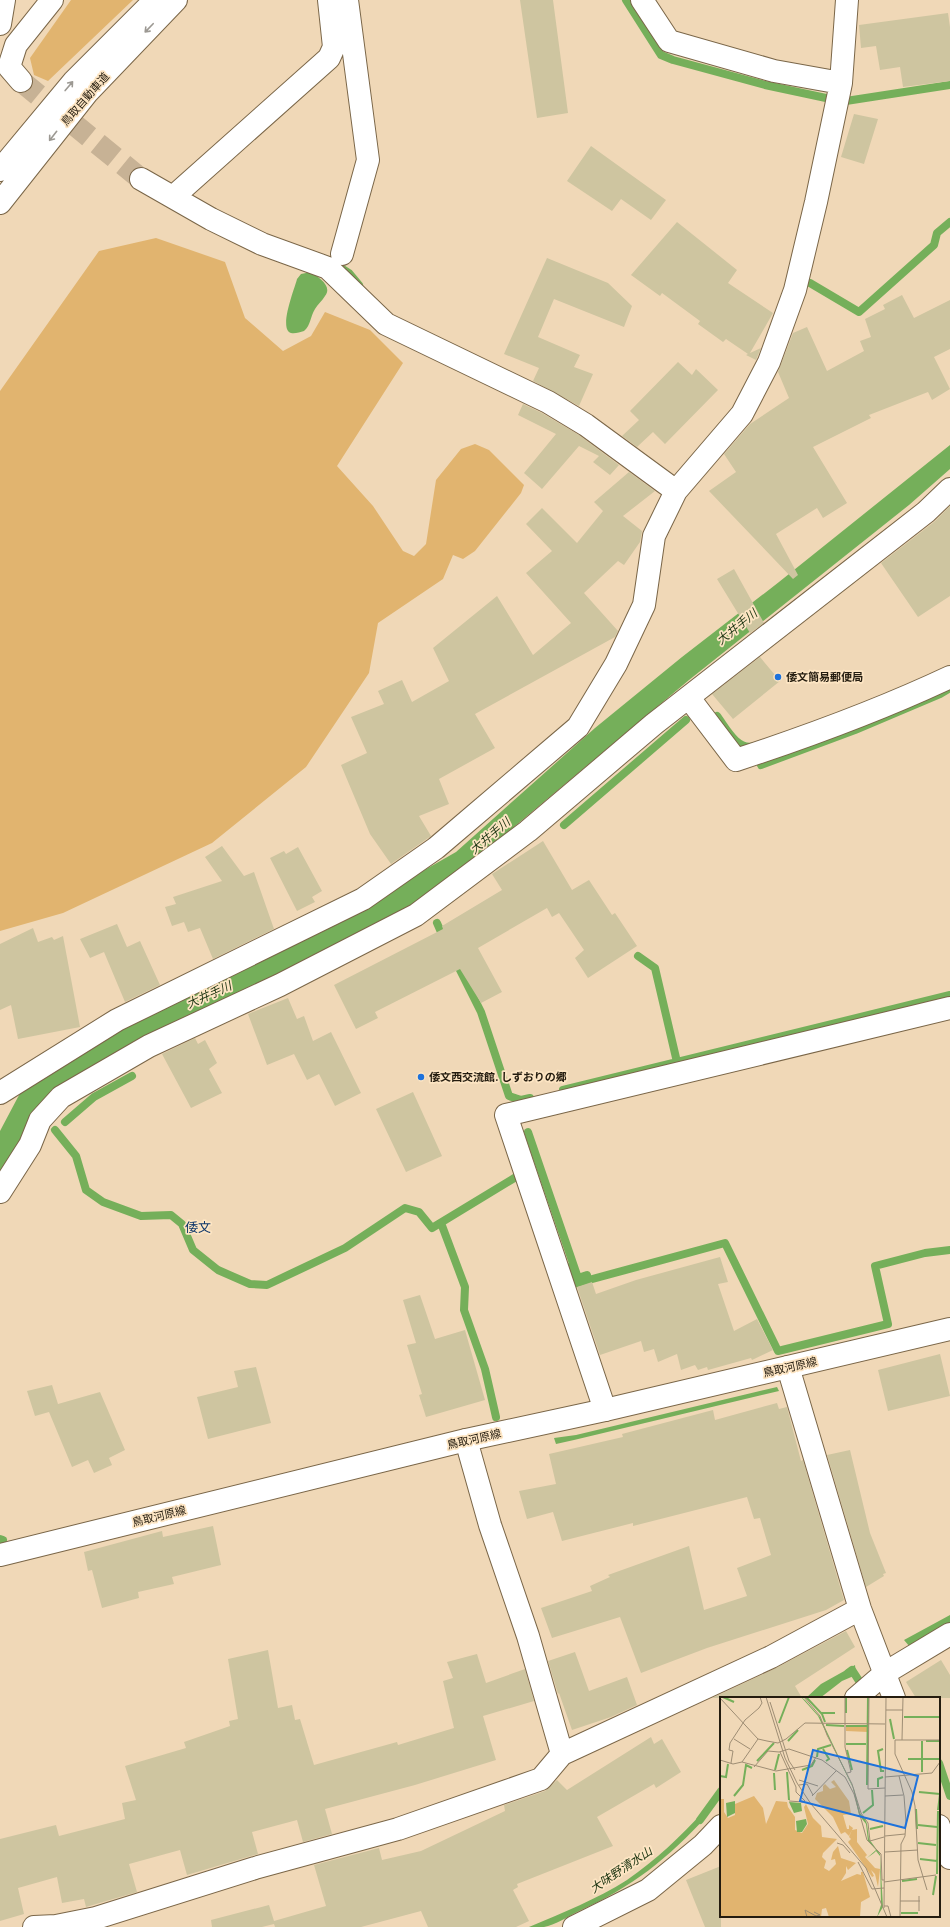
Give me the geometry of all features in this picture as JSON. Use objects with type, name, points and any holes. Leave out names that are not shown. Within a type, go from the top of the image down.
[{"type":"main road","points":[[0,24],[4,0]]},
{"type":"main road","points":[[10,69],[16,45],[52,0]]},
{"type":"main road","name":"鳥取自動車道","points":[[0,170],[74,81],[155,0]]},
{"type":"main road","name":"鳥取自動車道","points":[[0,203],[87,93],[176,0]]},
{"type":"main road","points":[[173,197],[329,58],[334,47],[329,0]]},
{"type":"main road","points":[[342,254],[368,160],[347,0]]},
{"type":"main road","points":[[642,0],[669,41],[774,71],[842,83]]},
{"type":"main road","points":[[0,1093],[117,1020],[363,899],[436,848],[578,727],[616,664],[644,605],[654,536],[676,491],[742,414],[769,362],[795,290],[842,83],[847,0]]},
{"type":"main road","points":[[141,179],[211,219],[262,244],[328,268],[386,324],[548,402],[586,425],[676,491]]},
{"type":"main road","points":[[0,1192],[30,1145],[40,1120],[61,1098],[149,1046],[280,984],[416,915],[528,831],[654,724],[926,512],[950,489]]},
{"type":"main road","points":[[689,698],[736,760],[803,738],[904,699],[950,677]]},
{"type":"main road","points":[[605,1410],[506,1115],[950,1008]]},
{"type":"main road","name":"鳥取河原線","points":[[0,1555],[466,1440],[605,1410],[950,1329]]},
{"type":"main road","points":[[788,1367],[860,1609],[894,1697]]},
{"type":"main road","points":[[466,1440],[490,1525],[528,1636],[562,1754]]},
{"type":"main road","points":[[34,1927],[56,1926],[96,1918],[254,1868],[398,1829],[541,1779],[562,1754],[770,1657],[860,1609]]},
{"type":"main road","points":[[857,1697],[885,1673],[950,1634]]},
{"type":"main road","points":[[574,1927],[648,1890],[703,1845],[720,1827]]},
{"type":"main road","points":[[940,1829],[950,1858]]},
{"type":"shaded area","points":[[71,0],[133,0],[48,81],[34,75],[30,58]]},
{"type":"shaded area","points":[[156,238],[225,262],[245,318],[283,351],[311,336],[325,312],[370,330],[403,363],[337,466],[373,506],[403,551],[414,556],[426,544],[436,480],[461,449],[475,444],[489,450],[524,485],[521,493],[475,551],[463,559],[453,555],[443,579],[378,623],[369,673],[306,767],[212,843],[63,913],[0,931],[0,391],[99,251]]},
{"type":"water","points":[[311,272],[324,282],[327,292],[315,309],[306,329],[304,331],[291,333],[287,330],[286,324],[288,308],[297,279],[301,274]]},
{"type":"water","name":"大井手川","points":[[950,445],[950,469],[909,505],[689,680],[446,884],[367,934],[116,1053],[23,1134],[0,1180],[0,1131],[26,1085],[132,1019],[414,876],[456,852],[595,728],[682,657],[779,582]]},
{"type":"water","points":[[777,1387],[779,1391],[574,1440],[556,1444],[554,1438],[576,1435]]},
{"type":"water","points":[[950,1615],[950,1624],[910,1647],[904,1640]]},
{"type":"water","points":[[855,1665],[856,1675],[842,1681],[821,1697],[807,1697],[821,1684]]},
{"type":"water","points":[[704,1811],[708,1815],[693,1831],[663,1859],[632,1882],[557,1923],[544,1927],[529,1927],[592,1900],[627,1880],[668,1847]]},
{"type":"building","points":[[520,0],[553,0],[568,113],[537,118]]},
{"type":"building","points":[[948,13],[950,27],[950,81],[903,87],[900,67],[880,70],[876,46],[861,48],[859,25]]},
{"type":"building","points":[[854,114],[878,119],[864,164],[841,157]]},
{"type":"building","points":[[591,146],[666,200],[651,220],[621,199],[612,211],[567,181]]},
{"type":"building","points":[[677,222],[737,270],[728,283],[773,313],[750,353],[761,348],[756,360],[746,355],[748,354],[726,339],[723,342],[698,324],[700,321],[662,293],[660,296],[631,275]]},
{"type":"building","points":[[547,258],[608,283],[632,306],[624,327],[554,299],[538,337],[580,355],[574,367],[593,374],[579,406],[533,381],[539,368],[504,354]]},
{"type":"building","points":[[902,295],[914,318],[950,300],[950,349],[934,357],[950,389],[932,400],[928,392],[869,415],[871,418],[813,447],[847,503],[823,518],[817,508],[776,534],[798,575],[793,579],[709,491],[736,472],[724,454],[750,424],[789,398],[778,372],[793,333],[807,327],[827,371],[864,351],[860,341],[871,337],[865,319],[885,309],[883,305]]},
{"type":"building","points":[[678,362],[692,375],[696,369],[718,390],[665,444],[653,432],[637,447],[622,436],[639,420],[630,411]]},
{"type":"building","points":[[523,404],[542,413],[579,435],[619,465],[610,475],[593,462],[599,456],[579,446],[542,489],[524,473],[556,434],[518,415]]},
{"type":"building","points":[[629,472],[655,491],[623,516],[642,531],[640,542],[624,565],[618,561],[584,593],[618,631],[615,637],[475,714],[495,748],[439,779],[449,804],[419,816],[431,836],[391,864],[370,834],[341,765],[367,753],[351,717],[384,704],[378,691],[402,680],[412,702],[449,681],[433,648],[497,596],[533,655],[571,623],[526,573],[552,551],[526,524],[542,508],[577,543],[603,511],[594,502]]},
{"type":"building","points":[[950,506],[950,596],[918,617],[881,563],[934,522]]},
{"type":"building","points":[[734,569],[764,623],[750,633],[717,579]]},
{"type":"building","points":[[760,657],[780,681],[733,719],[712,694]]},
{"type":"building","points":[[543,841],[572,890],[589,880],[612,915],[615,913],[637,946],[588,978],[575,958],[584,950],[559,913],[552,917],[547,908],[478,948],[502,992],[481,1003],[460,969],[375,1012],[378,1018],[356,1029],[334,985],[443,929],[442,926],[502,890],[492,874]]},
{"type":"building","points":[[222,846],[244,876],[254,872],[274,929],[213,959],[200,928],[188,932],[184,922],[172,926],[165,907],[176,904],[173,897],[222,881],[205,857]]},
{"type":"building","points":[[298,847],[322,891],[312,897],[315,902],[297,911],[270,858],[284,851],[286,854]]},
{"type":"building","points":[[117,924],[127,947],[140,941],[160,985],[125,1002],[104,952],[90,958],[80,939]]},
{"type":"building","points":[[33,928],[38,942],[52,937],[54,940],[63,936],[80,1027],[18,1039],[11,1005],[0,1010],[0,944]]},
{"type":"building","points":[[288,998],[297,1019],[304,1016],[313,1041],[331,1032],[361,1093],[335,1106],[319,1074],[307,1080],[294,1054],[267,1065],[248,1014]]},
{"type":"building","points":[[195,1038],[198,1044],[205,1040],[217,1063],[209,1069],[222,1093],[191,1108],[162,1054]]},
{"type":"building","points":[[413,1092],[442,1156],[406,1172],[376,1109]]},
{"type":"building","points":[[720,1257],[728,1282],[718,1284],[734,1331],[757,1319],[773,1350],[752,1360],[751,1358],[708,1370],[707,1367],[698,1370],[695,1365],[681,1370],[677,1354],[658,1362],[654,1349],[644,1352],[641,1341],[600,1355],[577,1287],[592,1282],[596,1294],[636,1280]]},
{"type":"building","points":[[420,1295],[435,1339],[465,1330],[485,1400],[426,1417],[419,1395],[422,1394],[407,1345],[416,1343],[403,1300]]},
{"type":"building","points":[[940,1354],[950,1396],[888,1411],[878,1370]]},
{"type":"building","points":[[256,1367],[271,1423],[208,1439],[197,1397],[238,1387],[234,1371]]},
{"type":"building","points":[[52,1385],[58,1404],[100,1392],[125,1450],[109,1458],[112,1465],[94,1473],[88,1460],[72,1467],[49,1412],[35,1416],[27,1391]]},
{"type":"building","points":[[777,1403],[779,1409],[787,1407],[801,1461],[803,1460],[844,1600],[826,1610],[707,1648],[641,1673],[620,1617],[552,1638],[541,1608],[592,1591],[590,1586],[610,1577],[608,1575],[689,1546],[704,1610],[747,1596],[737,1568],[771,1555],[760,1518],[754,1519],[747,1497],[633,1526],[633,1523],[562,1541],[553,1512],[527,1519],[519,1491],[556,1484],[549,1454],[623,1437],[622,1434],[713,1410],[715,1420]]},
{"type":"building","points":[[850,1450],[870,1533],[886,1573],[883,1574],[884,1576],[866,1587],[827,1455]]},
{"type":"building","points":[[213,1526],[221,1565],[172,1577],[174,1584],[138,1592],[139,1598],[102,1608],[92,1570],[88,1571],[84,1552],[162,1531],[163,1537]]},
{"type":"building","points":[[846,1631],[855,1647],[795,1686],[801,1697],[712,1698],[776,1668]]},
{"type":"building","points":[[268,1650],[278,1708],[292,1705],[295,1720],[300,1719],[314,1765],[397,1742],[398,1745],[454,1728],[443,1681],[453,1678],[447,1662],[477,1654],[486,1683],[525,1669],[534,1701],[483,1716],[496,1760],[415,1785],[325,1809],[332,1834],[303,1842],[297,1820],[252,1832],[258,1854],[187,1875],[180,1850],[129,1864],[137,1892],[86,1907],[84,1899],[62,1903],[57,1877],[18,1888],[24,1914],[0,1921],[0,1839],[56,1825],[59,1836],[125,1819],[122,1803],[136,1800],[125,1766],[186,1748],[184,1742],[230,1726],[229,1721],[238,1719],[228,1659]]},
{"type":"building","points":[[575,1652],[589,1691],[627,1677],[637,1705],[611,1717],[572,1730],[559,1693],[558,1694],[548,1661]]},
{"type":"building","points":[[941,1660],[950,1675],[950,1698],[915,1697],[906,1682]]},
{"type":"building","points":[[651,1737],[654,1744],[662,1739],[681,1772],[656,1788],[654,1784],[597,1817],[613,1846],[517,1884],[518,1887],[513,1890],[529,1921],[516,1927],[428,1927],[421,1911],[361,1927],[275,1927],[274,1924],[262,1927],[212,1927],[211,1920],[269,1905],[274,1921],[326,1906],[314,1865],[379,1848],[382,1860],[421,1851],[505,1811],[504,1805],[545,1791],[557,1780],[567,1790]]},
{"type":"building","points":[[720,1866],[721,1927],[705,1927],[686,1880]]},
{"type":"waterway","points":[[626,0],[661,55],[673,60],[765,85],[826,98]]},
{"type":"waterway","points":[[846,101],[950,85]]},
{"type":"waterway","points":[[810,283],[859,312],[934,245],[937,233],[950,222]]},
{"type":"waterway","points":[[338,266],[349,273],[359,285]]},
{"type":"waterway","points":[[761,765],[855,730],[940,694],[950,688]]},
{"type":"waterway","points":[[717,716],[737,742],[748,747],[754,746]]},
{"type":"waterway","points":[[564,825],[686,720]]},
{"type":"waterway","points":[[437,923],[444,939]]},
{"type":"waterway","points":[[638,956],[655,968],[677,1062]]},
{"type":"waterway","points":[[455,960],[481,1012],[509,1096],[521,1100],[530,1098]]},
{"type":"waterway","points":[[563,1090],[950,995]]},
{"type":"waterway","points":[[65,1122],[94,1097],[132,1076]]},
{"type":"waterway","points":[[55,1130],[76,1156],[86,1190],[103,1202],[141,1216],[171,1215],[182,1224],[193,1250],[218,1270],[250,1284],[267,1285],[345,1248],[405,1208],[419,1212],[432,1228],[516,1177]]},
{"type":"waterway","points":[[528,1132],[578,1278],[587,1275]]},
{"type":"waterway","points":[[441,1223],[465,1287],[464,1310],[485,1369],[496,1417]]},
{"type":"waterway","points":[[569,1267],[574,1284],[725,1243],[778,1351],[888,1324],[875,1266],[925,1253],[950,1250]]},
{"type":"waterway","name":"大味野清水山","points":[[848,1673],[852,1670],[865,1690]]},
{"type":"waterway","points":[[940,1766],[950,1796]]},
{"type":"waterway","name":"大味野清水山","points":[[700,1820],[720,1792]]},
{"type":"tunnel","points":[[21,81],[141,179]]},
{"type":"place","name":"倭文簡易郵便局","points":[[778,677]]},
{"type":"place","name":"倭文西交流館. しずおりの郷","points":[[421,1077]]},
{"type":"district","name":"倭文","points":[[198,1227]]}]
